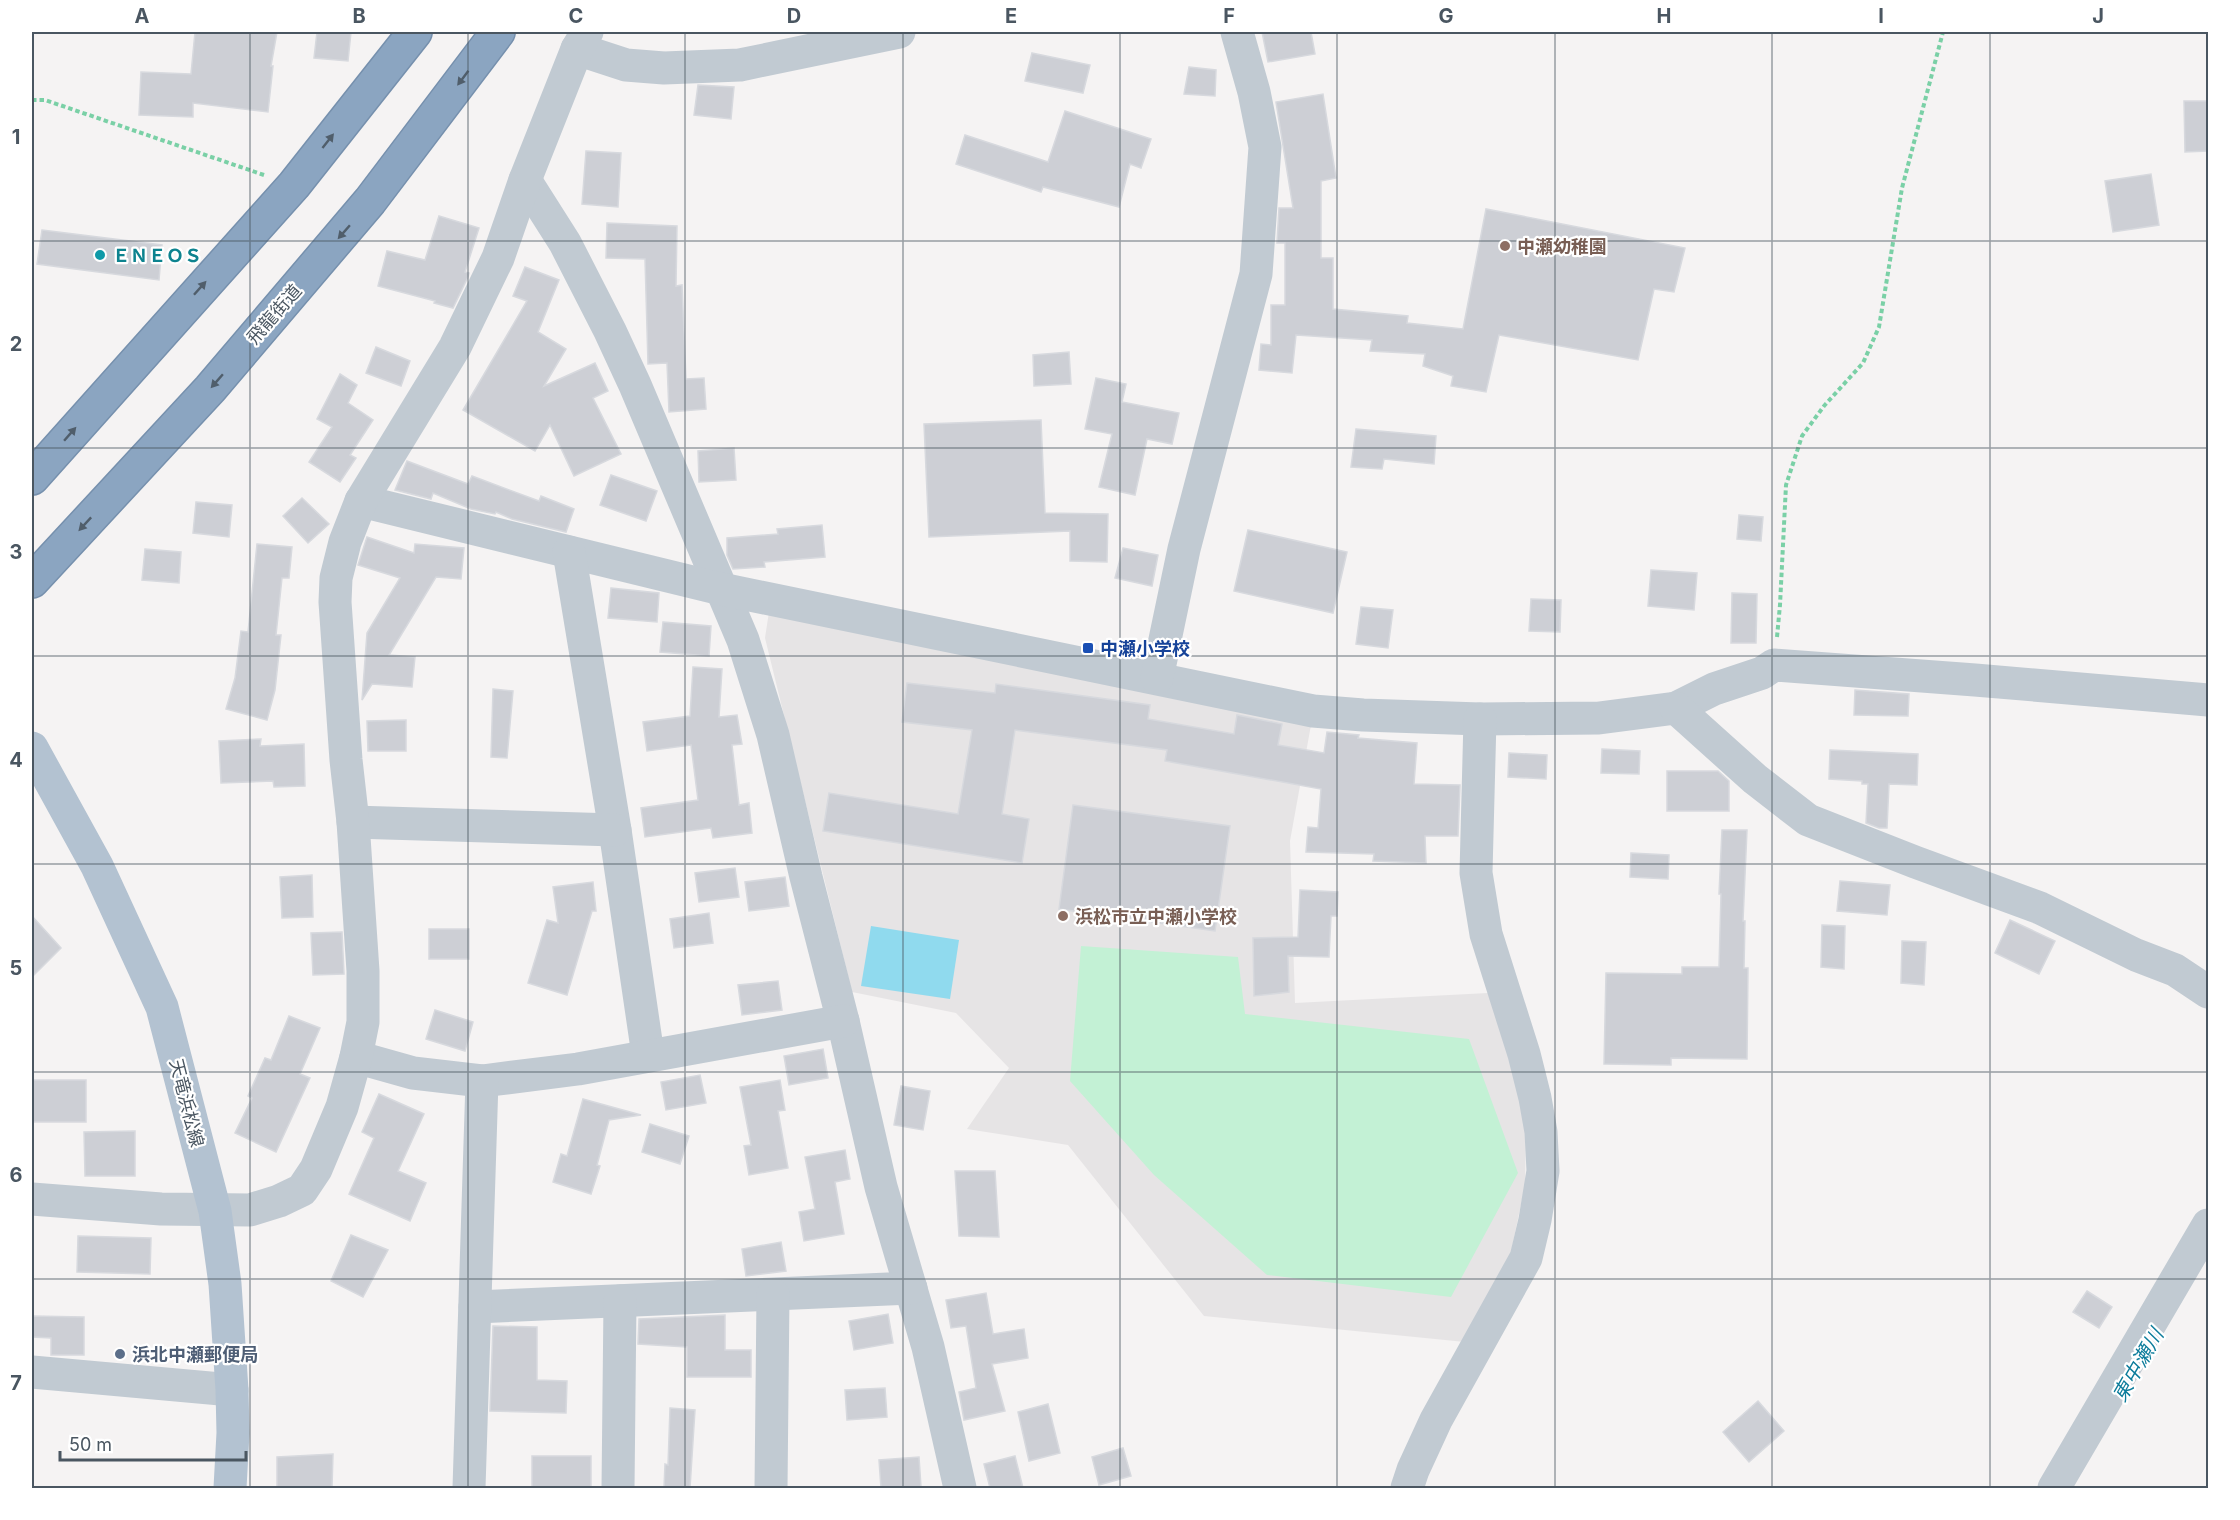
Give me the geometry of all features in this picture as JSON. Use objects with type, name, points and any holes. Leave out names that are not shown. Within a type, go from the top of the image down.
[{"type":"highway","points":[[32,478],[294,185],[412,32]]},
{"type":"highway","name":"飛龍街道","points":[[32,581],[210,389],[370,201],[498,32]]},
{"type":"main road","name":"天竜浜松線","points":[[32,748],[98,866],[162,1006],[215,1211],[225,1284],[232,1390],[230,1488]]},
{"type":"street","points":[[32,1199],[215,1211],[250,1210],[279,1201],[302,1190],[316,1169],[342,1107],[363,1022],[363,971],[335,602],[336,578],[345,542],[361,501],[455,347],[498,258],[525,180],[582,40],[626,65],[664,68],[740,65],[899,32]]},
{"type":"street","points":[[1157,678],[1184,549],[1256,274],[1265,147],[1254,92],[1238,32]]},
{"type":"street","points":[[525,180],[565,243],[610,331],[743,640],[773,735],[881,1187],[927,1347],[960,1488]]},
{"type":"street","points":[[361,501],[721,589],[1313,711],[1480,719],[1599,718],[1676,708],[1714,689],[1762,673],[1774,665],[2208,700]]},
{"type":"street","points":[[569,552],[615,831],[648,1055]]},
{"type":"street","points":[[1676,708],[1755,778],[1808,820],[2040,908],[2136,955],[2175,970],[2208,992]]},
{"type":"street","points":[[1407,1488],[1436,1420],[1526,1258],[1543,1171],[1541,1132],[1535,1098],[1524,1054],[1486,934],[1476,873],[1480,719]]},
{"type":"street","points":[[353,822],[615,831]]},
{"type":"street","points":[[356,1057],[413,1073],[482,1081],[578,1069],[843,1021]]},
{"type":"street","points":[[469,1488],[482,1081]]},
{"type":"street","points":[[2054,1488],[2208,1225]]},
{"type":"street","points":[[475,1307],[910,1288]]},
{"type":"street","points":[[771,1488],[773,1295]]},
{"type":"street","points":[[618,1488],[620,1301]]},
{"type":"street","points":[[32,1372],[232,1390]]},
{"type":"path","points":[[1774,665],[1780,605],[1786,485],[1802,436],[1824,406],[1863,363],[1879,327],[1902,188],[1943,32]]},
{"type":"path","points":[[32,100],[45,100],[294,185]]},
{"type":"shaded area","name":"浜松市立中瀬小学校","points":[[769,612],[1311,725],[1290,841],[1295,1003],[1488,993],[1510,1059],[1526,1129],[1525,1185],[1510,1257],[1465,1342],[1204,1316],[1068,1145],[967,1129],[1009,1068],[956,1013],[852,992],[765,638]]},
{"type":"green space","points":[[1081,946],[1238,957],[1245,1014],[1469,1039],[1518,1173],[1451,1297],[1267,1275],[1154,1175],[1070,1081]]},
{"type":"water","points":[[871,926],[959,940],[950,999],[861,986]]},
{"type":"building","points":[[195,32],[277,32],[271,66],[273,66],[268,112],[193,103],[193,117],[139,115],[141,72],[191,74]]},
{"type":"building","points":[[317,32],[351,32],[348,61],[314,58]]},
{"type":"building","points":[[1262,32],[1311,32],[1315,54],[1268,62]]},
{"type":"building","points":[[1032,53],[1090,65],[1083,93],[1025,81]]},
{"type":"building","points":[[1189,67],[1216,70],[1215,96],[1184,94]]},
{"type":"building","points":[[698,85],[734,87],[731,119],[694,115]]},
{"type":"building","points":[[1323,94],[1336,178],[1321,181],[1321,258],[1333,258],[1333,309],[1408,316],[1407,323],[1463,329],[1486,209],[1685,248],[1674,292],[1654,289],[1638,360],[1499,335],[1486,392],[1451,386],[1453,376],[1423,366],[1425,354],[1370,351],[1372,340],[1296,335],[1292,373],[1259,370],[1261,344],[1271,345],[1271,305],[1285,305],[1285,243],[1277,243],[1279,208],[1293,208],[1276,102]]},
{"type":"building","points":[[2184,101],[2208,101],[2208,151],[2185,152]]},
{"type":"building","points":[[1065,111],[1151,139],[1141,168],[1130,164],[1119,207],[1043,187],[1041,192],[956,164],[965,135],[1048,162]]},
{"type":"building","points":[[586,151],[621,153],[618,207],[582,204]]},
{"type":"building","points":[[2151,174],[2159,225],[2113,232],[2105,181]]},
{"type":"building","points":[[439,216],[479,228],[465,272],[469,273],[468,277],[453,308],[378,286],[387,251],[425,260]]},
{"type":"building","points":[[607,223],[677,226],[676,286],[682,285],[686,379],[704,378],[706,409],[669,412],[667,363],[648,364],[645,259],[606,258]]},
{"type":"building","name":"ＥＮＥＯＳ","points":[[42,230],[162,245],[159,280],[37,264]]},
{"type":"building","points":[[525,267],[559,280],[538,332],[566,349],[544,386],[595,363],[608,391],[593,398],[621,454],[574,476],[550,425],[535,451],[463,410],[527,301],[513,296]]},
{"type":"building","points":[[376,347],[410,361],[401,386],[366,373]]},
{"type":"building","points":[[1069,352],[1071,384],[1034,386],[1033,355]]},
{"type":"building","points":[[340,374],[357,385],[348,403],[373,420],[350,455],[356,458],[340,482],[309,462],[332,427],[317,419]]},
{"type":"building","points":[[1096,378],[1126,384],[1122,402],[1179,413],[1172,444],[1147,439],[1135,495],[1099,487],[1112,434],[1085,429]]},
{"type":"building","points":[[1041,420],[1045,513],[1108,514],[1107,562],[1070,561],[1070,531],[929,537],[924,424]]},
{"type":"building","points":[[1356,429],[1436,436],[1434,464],[1384,459],[1382,469],[1351,467]]},
{"type":"building","points":[[734,448],[736,480],[699,482],[698,451]]},
{"type":"building","points":[[407,461],[468,484],[472,476],[539,501],[541,496],[574,509],[566,532],[512,519],[496,512],[495,514],[471,509],[433,493],[431,499],[395,490]]},
{"type":"building","points":[[611,475],[657,491],[646,521],[600,505]]},
{"type":"building","points":[[302,498],[329,524],[308,543],[283,516]]},
{"type":"building","points":[[196,502],[232,505],[229,537],[193,533]]},
{"type":"building","points":[[1739,515],[1763,517],[1761,541],[1737,539]]},
{"type":"building","points":[[822,525],[825,557],[764,562],[765,567],[733,569],[727,555],[727,538],[778,534],[777,529]]},
{"type":"building","points":[[1248,530],[1347,552],[1333,613],[1234,591]]},
{"type":"building","points":[[367,537],[414,553],[415,544],[464,548],[461,579],[436,577],[389,655],[415,657],[412,687],[372,684],[362,700],[367,633],[400,578],[358,565]]},
{"type":"building","points":[[257,544],[292,547],[289,578],[282,578],[276,635],[281,635],[275,690],[267,720],[226,709],[235,678],[241,631],[248,632]]},
{"type":"building","points":[[1123,548],[1158,555],[1152,586],[1115,578]]},
{"type":"building","points":[[145,549],[181,552],[179,583],[142,580]]},
{"type":"building","points":[[1651,570],[1697,573],[1694,610],[1648,606]]},
{"type":"building","points":[[611,588],[659,593],[657,622],[608,618]]},
{"type":"building","points":[[1732,593],[1757,594],[1756,643],[1731,643]]},
{"type":"building","points":[[1531,599],[1561,600],[1560,632],[1529,631]]},
{"type":"building","points":[[1361,607],[1393,610],[1388,648],[1356,644]]},
{"type":"building","points":[[663,622],[711,626],[709,656],[660,652]]},
{"type":"building","points":[[693,667],[722,669],[719,717],[737,715],[742,744],[732,745],[739,805],[749,803],[752,833],[713,838],[711,828],[645,837],[641,808],[698,800],[691,745],[647,751],[643,722],[690,716]]},
{"type":"building","points":[[907,683],[995,693],[996,684],[1150,705],[1148,719],[1234,734],[1237,715],[1282,724],[1278,745],[1324,753],[1327,732],[1359,735],[1358,738],[1417,743],[1414,784],[1460,785],[1458,836],[1425,836],[1426,863],[1373,861],[1374,854],[1306,852],[1308,827],[1318,828],[1321,789],[1165,761],[1167,750],[1015,730],[1002,814],[1029,819],[1022,863],[823,831],[829,793],[958,814],[972,730],[902,722]]},
{"type":"building","points":[[493,689],[513,691],[507,758],[491,757]]},
{"type":"building","points":[[1855,690],[1909,694],[1908,716],[1854,715]]},
{"type":"building","points":[[406,720],[406,751],[368,751],[367,721]]},
{"type":"building","points":[[261,739],[260,746],[304,744],[305,786],[274,787],[273,781],[221,783],[219,741]]},
{"type":"building","points":[[1602,749],[1640,751],[1639,774],[1601,773]]},
{"type":"building","points":[[1830,750],[1918,754],[1917,785],[1889,784],[1887,828],[1879,828],[1866,823],[1868,784],[1862,784],[1862,781],[1829,779]]},
{"type":"building","points":[[1509,753],[1547,755],[1546,779],[1508,777]]},
{"type":"building","points":[[1667,771],[1718,771],[1729,781],[1729,811],[1667,811]]},
{"type":"building","points":[[1073,805],[1230,826],[1215,931],[1059,909]]},
{"type":"building","points":[[1722,830],[1747,830],[1743,921],[1745,921],[1744,968],[1748,968],[1747,1059],[1671,1058],[1671,1065],[1604,1064],[1606,973],[1682,974],[1682,967],[1719,967]]},
{"type":"building","points":[[1631,853],[1669,855],[1668,879],[1630,877]]},
{"type":"building","points":[[735,868],[739,897],[699,902],[695,873]]},
{"type":"building","points":[[312,875],[313,917],[282,918],[280,877]]},
{"type":"building","points":[[785,877],[789,906],[749,911],[745,882]]},
{"type":"building","points":[[1840,881],[1890,885],[1887,915],[1837,911]]},
{"type":"building","points":[[593,882],[596,911],[592,911],[567,995],[528,983],[547,920],[558,923],[553,887]]},
{"type":"building","points":[[1300,890],[1338,892],[1337,916],[1331,916],[1329,957],[1288,956],[1289,992],[1254,996],[1253,938],[1298,937]]},
{"type":"building","points":[[709,913],[713,943],[674,948],[670,919]]},
{"type":"building","points":[[32,916],[61,948],[32,977]]},
{"type":"building","points":[[2010,920],[2055,941],[2039,974],[1995,953]]},
{"type":"building","points":[[1822,925],[1845,926],[1844,969],[1821,967]]},
{"type":"building","points":[[429,929],[469,929],[469,959],[429,959]]},
{"type":"building","points":[[342,932],[344,974],[313,975],[311,933]]},
{"type":"building","points":[[1902,941],[1926,942],[1924,985],[1901,983]]},
{"type":"building","points":[[778,981],[782,1010],[742,1015],[738,985]]},
{"type":"building","points":[[435,1010],[473,1022],[465,1051],[426,1039]]},
{"type":"building","points":[[289,1016],[320,1028],[300,1074],[310,1078],[276,1152],[235,1133],[252,1098],[248,1096],[265,1058],[271,1060]]},
{"type":"building","points":[[823,1049],[828,1078],[789,1085],[784,1056]]},
{"type":"building","points":[[700,1075],[706,1103],[666,1110],[661,1082]]},
{"type":"building","points":[[32,1080],[86,1080],[86,1122],[32,1122]]},
{"type":"building","points":[[780,1080],[785,1110],[778,1111],[788,1168],[749,1175],[744,1146],[751,1145],[740,1087]]},
{"type":"building","points":[[901,1086],[930,1091],[923,1130],[894,1125]]},
{"type":"building","points":[[379,1094],[424,1114],[398,1171],[426,1183],[410,1221],[349,1194],[374,1138],[362,1132]]},
{"type":"building","points":[[583,1099],[641,1115],[609,1120],[597,1165],[600,1166],[591,1194],[553,1182],[561,1154],[567,1156]]},
{"type":"building","points":[[650,1124],[689,1136],[680,1164],[642,1152]]},
{"type":"building","points":[[135,1131],[135,1176],[85,1176],[84,1132]]},
{"type":"building","points":[[845,1150],[850,1179],[835,1182],[844,1234],[804,1241],[799,1212],[815,1209],[805,1157]]},
{"type":"building","points":[[955,1171],[995,1171],[999,1237],[959,1236]]},
{"type":"building","points":[[351,1235],[388,1250],[363,1297],[331,1281]]},
{"type":"building","points":[[78,1236],[151,1238],[150,1274],[77,1272]]},
{"type":"building","points":[[781,1242],[786,1271],[746,1276],[742,1249]]},
{"type":"building","points":[[2087,1291],[2112,1307],[2099,1328],[2073,1312]]},
{"type":"building","points":[[986,1293],[993,1334],[1024,1329],[1028,1358],[992,1364],[1005,1411],[964,1420],[959,1392],[976,1388],[966,1326],[951,1328],[946,1300]]},
{"type":"building","points":[[888,1314],[893,1343],[854,1350],[849,1321]]},
{"type":"building","points":[[725,1315],[725,1350],[751,1350],[751,1377],[687,1377],[687,1347],[638,1344],[639,1319]]},
{"type":"building","points":[[32,1316],[84,1317],[84,1355],[51,1355],[51,1338],[32,1337]]},
{"type":"building","points":[[493,1326],[537,1327],[537,1380],[567,1381],[566,1413],[490,1411]]},
{"type":"building","points":[[885,1388],[887,1417],[847,1420],[845,1390]]},
{"type":"building","points":[[1758,1401],[1784,1431],[1749,1462],[1723,1432]]},
{"type":"building","points":[[1048,1404],[1060,1453],[1029,1461],[1018,1412]]},
{"type":"building","points":[[670,1408],[695,1410],[690,1488],[664,1488],[665,1464],[668,1465]]},
{"type":"building","points":[[1123,1448],[1131,1476],[1099,1485],[1092,1457]]},
{"type":"building","points":[[333,1454],[332,1488],[277,1488],[277,1457]]},
{"type":"building","points":[[532,1456],[591,1456],[591,1487],[532,1487]]},
{"type":"building","points":[[1015,1456],[1023,1488],[990,1488],[984,1464]]},
{"type":"building","points":[[919,1457],[921,1487],[881,1488],[879,1460]]},
{"type":"place","name":"中瀬幼稚園","points":[[1505,246]]},
{"type":"place","name":"ＥＮＥＯＳ","points":[[100,255]]},
{"type":"place","name":"中瀬小学校","points":[[1088,648]]},
{"type":"place","name":"浜松市立中瀬小学校","points":[[1063,916]]},
{"type":"place","name":"浜北中瀬郵便局","points":[[120,1354]]},
{"type":"water label","name":"東中瀬川","points":[[2138,1365]]}]
